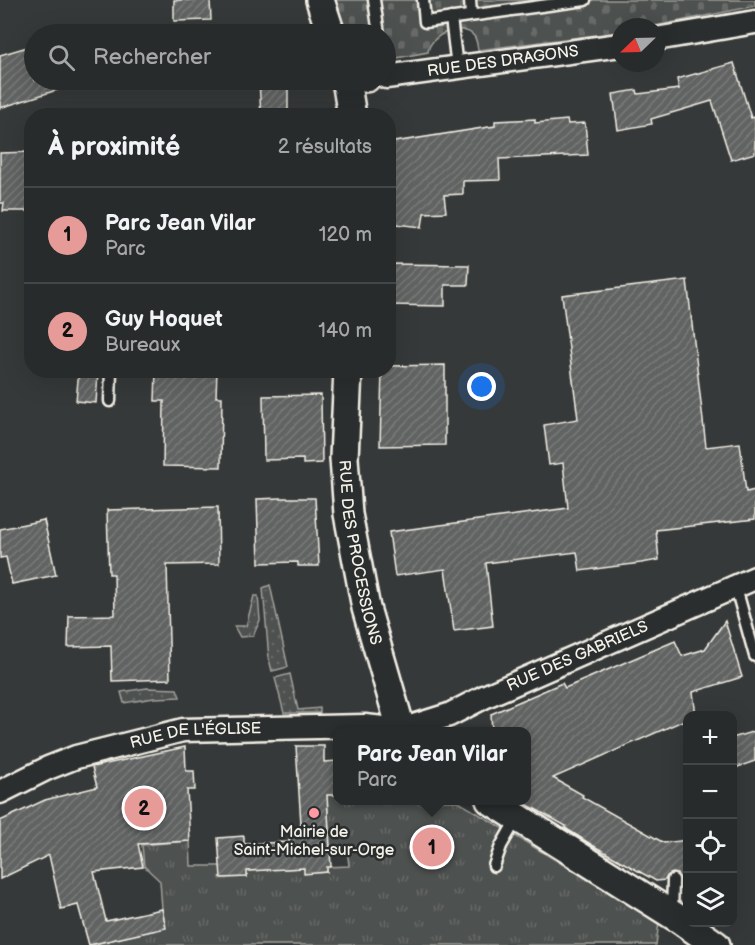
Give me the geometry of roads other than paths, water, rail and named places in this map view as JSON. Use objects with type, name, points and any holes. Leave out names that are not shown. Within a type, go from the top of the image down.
[{"type":"street","points":[[320,0],[328,24]]},
{"type":"street","points":[[665,37],[755,22]]},
{"type":"street","name":"RUE DES DRAGONS","points":[[396,76],[611,46]]},
{"type":"street","points":[[352,108],[353,90]]},
{"type":"street","name":"RUE DES PROCESSIONS","points":[[348,378],[344,458],[348,514],[366,608],[401,727]]},
{"type":"street","name":"RUE DES GABRIELS","points":[[414,727],[449,715],[486,696],[746,583]]},
{"type":"street","name":"RUE DE L'ÉGLISE","points":[[0,792],[62,763],[183,730],[372,727]]},
{"type":"street","points":[[497,805],[716,945]]},
{"type":"lane","points":[[374,0],[378,24]]},
{"type":"lane","points":[[423,0],[425,22],[539,3],[585,0]]},
{"type":"lane","points":[[470,0],[471,15]]},
{"type":"lane","points":[[451,18],[457,67]]},
{"type":"lane","points":[[110,401],[111,378]]},
{"type":"lane","points":[[746,583],[755,656]]},
{"type":"lane","points":[[494,866],[501,846],[518,817]]},
{"type":"lane","points":[[672,915],[673,880]]},
{"type":"place","name":"Guy Hoquet","points":[[144,808]]},
{"type":"place","name":"Mairie de Saint-Michel-sur-Orge","points":[[314,813]]},
{"type":"place","name":"Parc Jean Vilar","points":[[432,847]]}]
